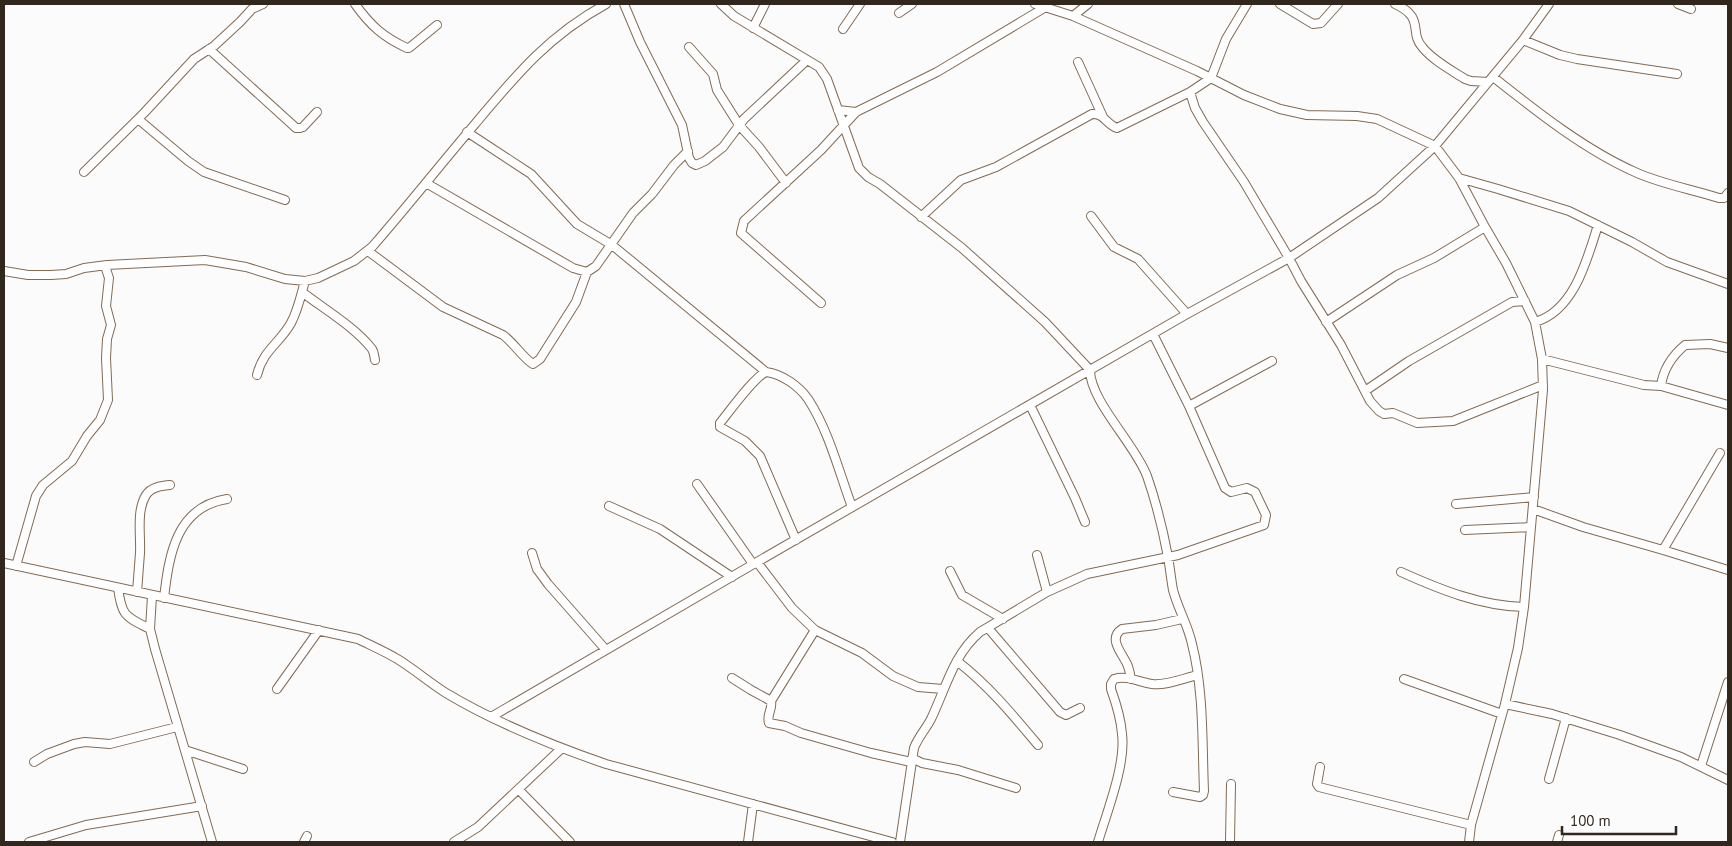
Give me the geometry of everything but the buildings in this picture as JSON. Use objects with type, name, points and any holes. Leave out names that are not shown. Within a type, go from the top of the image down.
[{"type":"street","points":[[84,172],[138,119],[194,59],[234,28],[249,7],[263,4]]},
{"type":"street","points":[[355,4],[370,24],[391,40],[407,48],[437,25]]},
{"type":"street","points":[[4,271],[28,275],[52,275],[105,266],[205,260],[246,267],[285,279],[305,281],[318,278],[354,261],[368,252],[509,84],[540,51],[577,21],[606,4]]},
{"type":"street","points":[[624,4],[640,42],[682,126],[692,163],[700,165],[724,146],[739,125],[807,60]]},
{"type":"street","points":[[721,4],[734,16],[819,67],[827,79],[859,168],[962,248],[1045,322],[1090,370],[1090,379],[1096,392],[1146,474],[1168,557],[1173,588],[1182,619],[1189,633],[1198,674],[1204,791],[1200,797],[1173,792]]},
{"type":"street","points":[[753,28],[765,4]]},
{"type":"street","points":[[843,29],[860,4]]},
{"type":"street","points":[[899,13],[912,4]]},
{"type":"street","points":[[1035,4],[1073,16],[1280,110],[1307,115],[1376,118],[1435,146],[1459,178],[1485,228],[1497,245],[1535,322],[1542,359],[1543,385],[1524,607],[1518,648],[1468,842]]},
{"type":"street","points":[[1073,16],[1088,4]]},
{"type":"street","points":[[1078,62],[1103,117],[1112,126],[1117,128],[1190,92],[1211,78],[1226,39],[1247,4]]},
{"type":"street","points":[[1280,4],[1313,24],[1318,25],[1338,4]]},
{"type":"street","points":[[1395,4],[1411,14],[1415,22],[1419,43],[1426,51],[1465,79],[1471,81],[1490,80],[1572,136],[1630,170],[1719,198],[1724,198],[1728,193]]},
{"type":"street","points":[[491,717],[1090,370],[1289,258],[1378,198],[1435,146],[1523,40],[1548,4]]},
{"type":"street","points":[[1678,4],[1691,9]]},
{"type":"street","points":[[821,303],[741,232],[744,221],[786,183],[856,112],[937,72],[1044,8]]},
{"type":"street","points":[[1523,40],[1560,55],[1577,59],[1677,74]]},
{"type":"street","points":[[689,46],[713,74],[717,90],[739,125],[759,147],[786,183]]},
{"type":"street","points":[[209,49],[296,128],[303,127],[317,112]]},
{"type":"street","points":[[1190,92],[1195,108],[1203,122],[1244,182],[1289,258],[1300,281],[1341,345],[1364,391],[1379,411],[1384,414],[1393,413],[1417,423],[1432,421],[1441,423],[1471,415],[1543,385]]},
{"type":"street","points":[[838,110],[856,112]]},
{"type":"street","points":[[921,217],[961,180],[996,167],[1092,114],[1103,117]]},
{"type":"street","points":[[138,119],[204,172],[286,200]]},
{"type":"street","points":[[468,132],[531,174],[576,224],[612,245],[766,372],[786,379],[799,388],[808,398],[825,433],[852,507]]},
{"type":"street","points":[[368,252],[443,307],[503,335],[533,364],[540,359],[576,302],[587,272],[596,266],[633,213],[652,194],[674,165],[688,151]]},
{"type":"street","points":[[1459,178],[1556,207],[1632,242],[1667,262],[1728,284]]},
{"type":"street","points":[[426,183],[573,268],[587,272]]},
{"type":"street","points":[[1091,216],[1114,247],[1138,259],[1188,314]]},
{"type":"street","points":[[1535,322],[1546,319],[1553,314],[1570,292],[1580,276],[1598,226]]},
{"type":"street","points":[[1326,322],[1397,275],[1434,258],[1485,228]]},
{"type":"street","points":[[16,566],[36,496],[43,485],[72,461],[87,436],[100,420],[108,400],[106,358],[107,339],[111,325],[106,306],[109,278],[105,266]]},
{"type":"street","points":[[256,375],[264,356],[291,323],[305,281]]},
{"type":"street","points":[[1512,302],[1519,289]]},
{"type":"street","points":[[302,292],[348,326],[373,350],[375,360]]},
{"type":"street","points":[[1364,391],[1409,361],[1512,302],[1525,301]]},
{"type":"street","points":[[900,842],[911,762],[917,741],[932,718],[956,661],[972,639],[1047,592],[1087,574],[1178,555],[1260,528],[1264,525],[1266,515],[1255,492],[1247,488],[1231,492],[1225,488],[1189,406],[1153,334]]},
{"type":"street","points":[[1660,386],[1667,367],[1684,345],[1710,344],[1728,348]]},
{"type":"street","points":[[1542,359],[1644,385],[1660,386],[1728,405]]},
{"type":"street","points":[[1189,406],[1272,360]]},
{"type":"street","points":[[766,372],[756,380],[720,424],[720,427],[745,441],[760,456],[796,540]]},
{"type":"street","points":[[1030,405],[1085,522]]},
{"type":"street","points":[[1663,550],[1720,453]]},
{"type":"street","points":[[697,484],[755,563],[801,618],[815,630],[862,653],[888,673],[900,679],[918,687],[943,689]]},
{"type":"street","points":[[136,592],[140,556],[142,504],[146,495],[152,489],[170,485]]},
{"type":"street","points":[[1456,504],[1534,498]]},
{"type":"street","points":[[164,598],[168,563],[182,527],[199,509],[210,503],[227,499]]},
{"type":"street","points":[[609,506],[660,529],[732,577]]},
{"type":"street","points":[[1533,509],[1583,528],[1728,570]]},
{"type":"street","points":[[1465,530],[1531,527]]},
{"type":"street","points":[[532,553],[537,569],[548,584],[606,650]]},
{"type":"street","points":[[1037,555],[1047,592]]},
{"type":"street","points":[[4,563],[358,640],[378,648],[445,692],[491,717],[562,748],[606,764],[892,842]]},
{"type":"street","points":[[950,571],[962,595],[1003,619]]},
{"type":"street","points":[[1401,572],[1444,591],[1496,605],[1524,607]]},
{"type":"street","points":[[118,588],[121,607],[124,613],[129,618],[150,629]]},
{"type":"street","points":[[152,596],[150,629],[212,842]]},
{"type":"street","points":[[1131,679],[1127,663],[1117,646],[1116,635],[1118,631],[1182,619]]},
{"type":"street","points":[[988,628],[1060,712],[1066,715],[1080,708]]},
{"type":"street","points":[[277,689],[319,630]]},
{"type":"street","points":[[815,630],[771,701],[772,708],[768,720],[769,723],[785,726],[801,733],[871,753],[958,770],[1016,788]]},
{"type":"street","points":[[956,661],[977,677],[998,697],[1038,745]]},
{"type":"street","points":[[1098,842],[1121,761],[1123,747],[1111,684],[1114,679],[1119,678],[1158,684],[1198,674]]},
{"type":"street","points":[[732,678],[771,701]]},
{"type":"street","points":[[1404,679],[1502,714]]},
{"type":"street","points":[[1701,766],[1728,682]]},
{"type":"street","points":[[1505,704],[1552,714],[1620,735],[1681,757],[1728,780]]},
{"type":"street","points":[[1549,779],[1566,718]]},
{"type":"street","points":[[34,762],[47,754],[74,744],[85,742],[110,744],[177,727]]},
{"type":"street","points":[[454,842],[478,827],[562,748]]},
{"type":"street","points":[[185,750],[243,769]]},
{"type":"street","points":[[1320,767],[1317,784],[1324,789],[1471,825]]},
{"type":"street","points":[[1230,842],[1231,784]]},
{"type":"street","points":[[519,790],[570,842]]},
{"type":"street","points":[[748,842],[753,804]]},
{"type":"street","points":[[29,842],[86,825],[202,806]]}]
